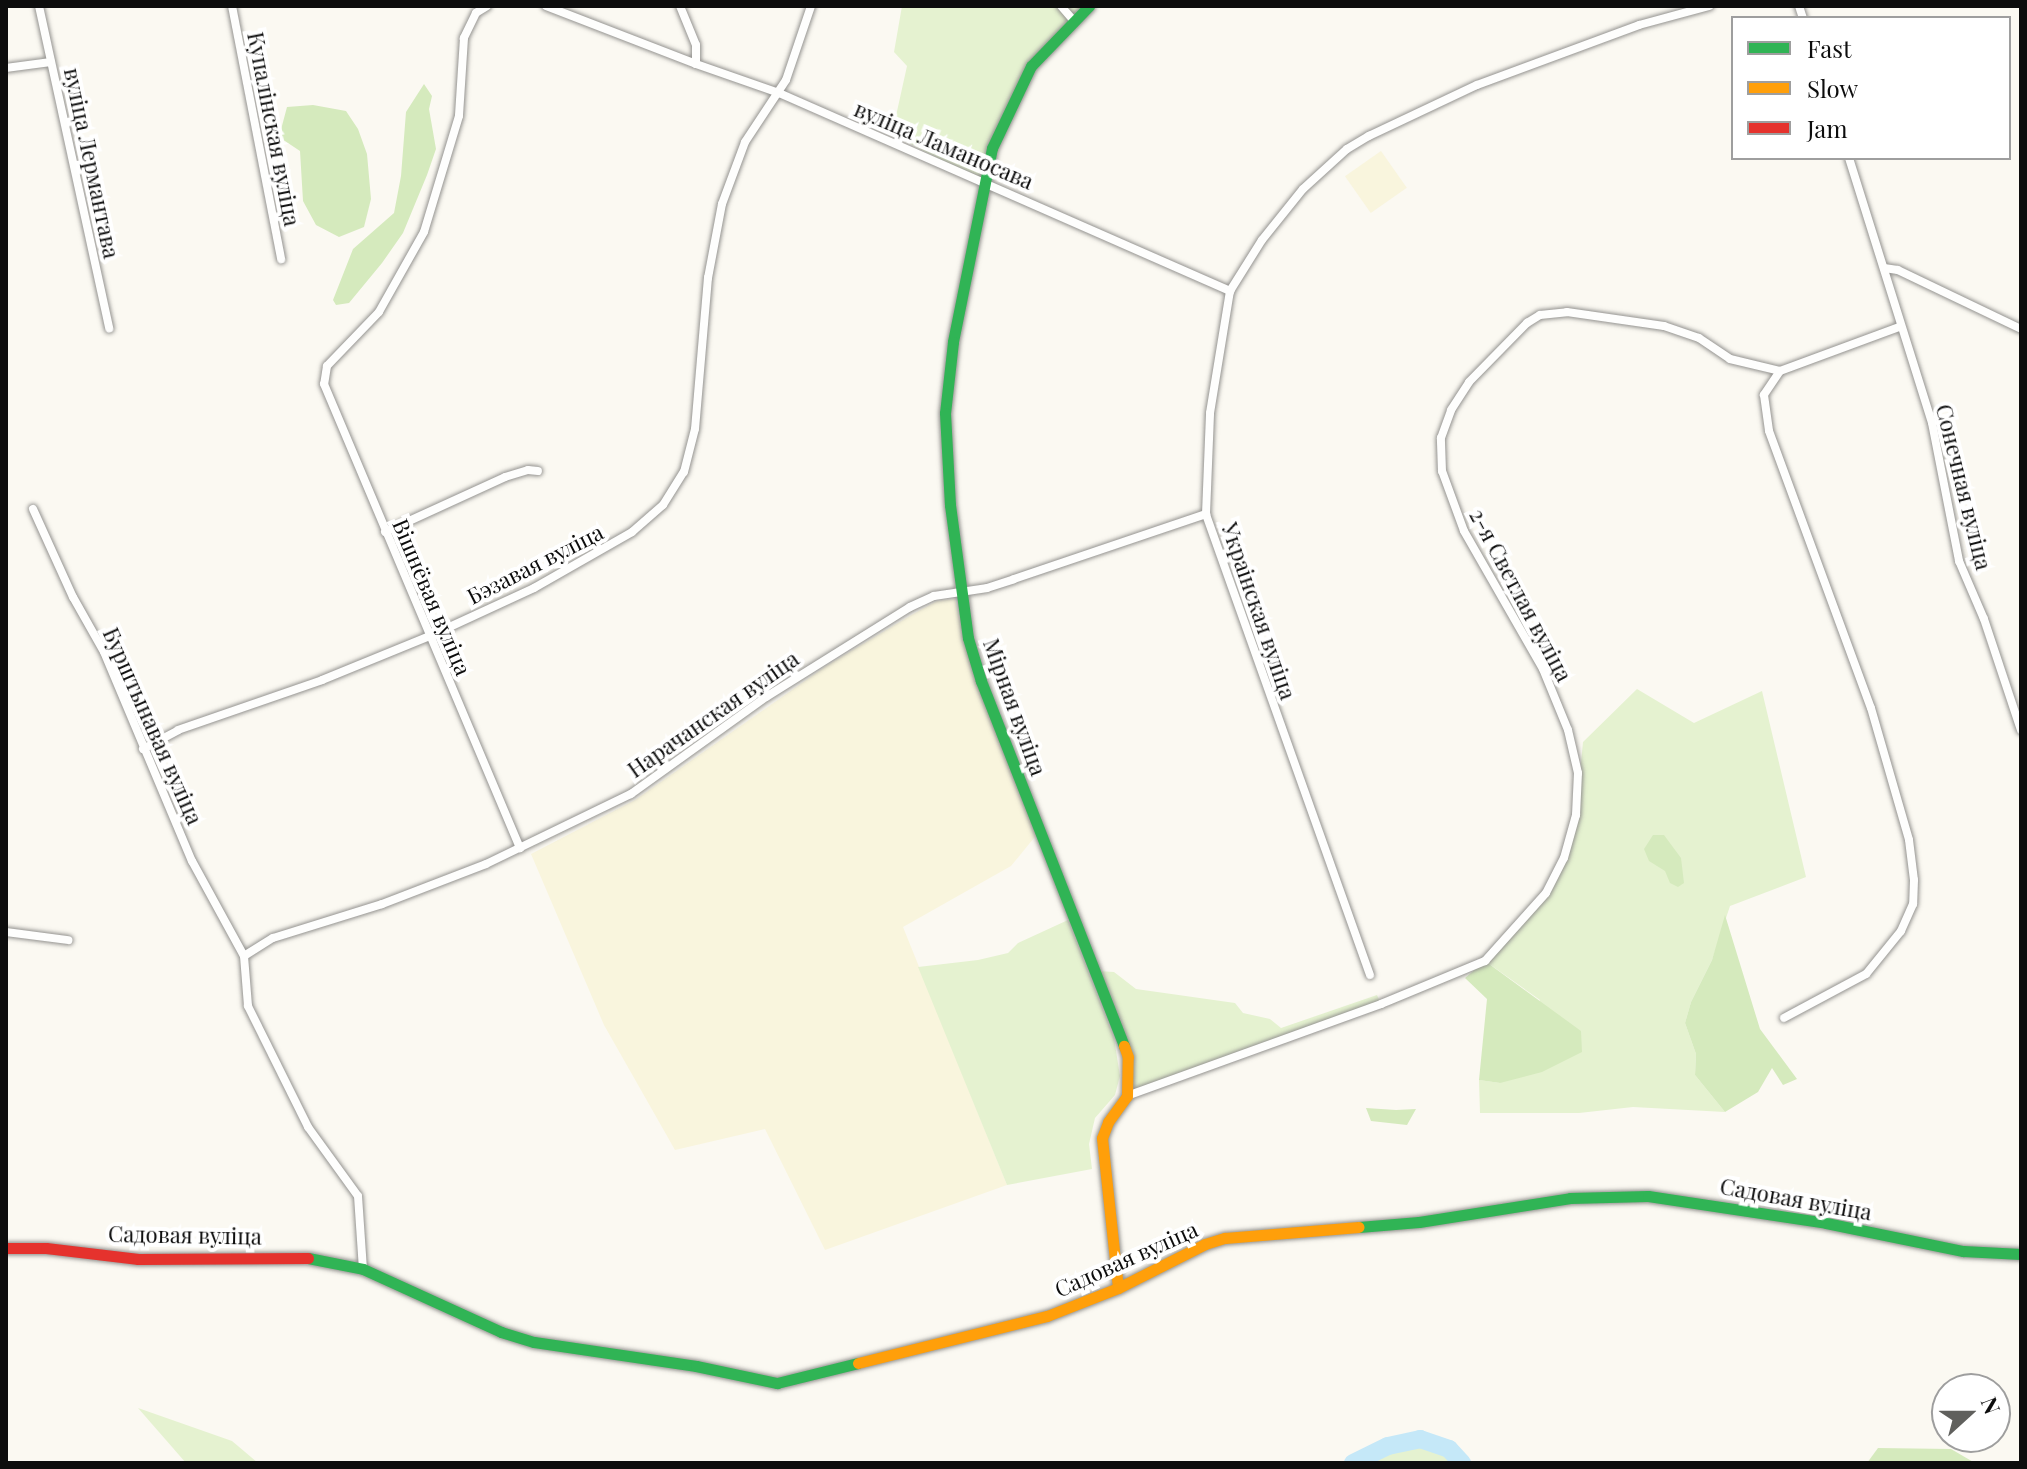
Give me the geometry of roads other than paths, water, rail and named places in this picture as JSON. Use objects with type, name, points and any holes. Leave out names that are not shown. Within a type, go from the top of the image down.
[{"type":"street","name":"вуліца Лермантава","points":[[39,6],[109,328]]},
{"type":"street","name":"Купалінская вуліца","points":[[232,6],[281,259]]},
{"type":"street","name":"Вішнёвая вуліца","points":[[487,6],[476,13],[464,38],[459,116],[424,232],[379,312],[332,359],[324,374],[326,396],[520,848]]},
{"type":"street","name":"вуліца Ламаносава","points":[[546,6],[779,93],[1230,291]]},
{"type":"street","points":[[680,6],[696,45],[696,64]]},
{"type":"street","name":"Бэзавая вуліца","points":[[143,749],[178,730],[322,680],[430,636],[553,579],[649,520],[675,489],[687,462],[695,429],[708,278],[722,204],[745,142],[779,93],[793,65],[811,6]]},
{"type":"street","points":[[1061,6],[1074,21]]},
{"type":"street","name":"Мірная вуліца","points":[[1089,6],[1031,66],[992,148],[953,342],[945,413],[959,592],[981,681],[1121,1034],[1130,1073],[1127,1096]]},
{"type":"street","name":"Украінская вуліца","points":[[1370,975],[1206,514],[1210,413],[1230,291],[1262,240],[1303,189],[1347,149],[1477,85],[1639,25],[1709,6]]},
{"type":"street","points":[[6,68],[51,62]]},
{"type":"street","name":"Сонечная вуліца","points":[[1850,160],[1942,465],[1959,561],[1984,619],[2021,730]]},
{"type":"street","points":[[1884,268],[1898,270],[2021,329]]},
{"type":"street","name":"2-я Светлая вуліца","points":[[1127,1096],[1381,1004],[1485,961],[1546,893],[1564,858],[1576,815],[1578,773],[1568,730],[1543,669],[1464,531],[1445,487],[1441,438],[1451,410],[1469,382],[1527,323],[1552,311],[1664,326],[1699,338],[1730,359],[1780,371]]},
{"type":"street","points":[[1784,1018],[1866,974],[1901,931],[1913,904],[1914,880],[1909,840],[1871,708],[1769,431],[1764,395],[1780,371],[1899,327]]},
{"type":"street","points":[[385,532],[505,477],[528,470],[538,471]]},
{"type":"street","name":"Бурштынавая вуліца","points":[[33,509],[73,597],[104,652],[192,861],[244,956]]},
{"type":"street","name":"Нарачанская вуліца","points":[[244,956],[273,938],[382,904],[520,848],[631,794],[789,681],[910,607],[934,596],[1014,579],[1206,514]]},
{"type":"street","points":[[6,932],[68,940]]},
{"type":"street","points":[[244,956],[248,1006],[308,1127],[358,1196],[363,1269]]},
{"type":"street","points":[[1118,1288],[1102,1138],[1108,1122],[1127,1096]]},
{"type":"street","name":"Садовая вуліца","points":[[6,1248],[46,1248],[138,1259],[291,1256],[363,1269],[501,1332],[534,1342],[696,1366],[777,1383],[1047,1316],[1118,1288],[1225,1238],[1419,1222],[1570,1198],[1610,1195],[1718,1205],[1963,1251],[2021,1254]]},
{"type":"waterway","points":[[1353,1463],[1388,1446],[1420,1439],[1449,1449],[1462,1463]]}]
